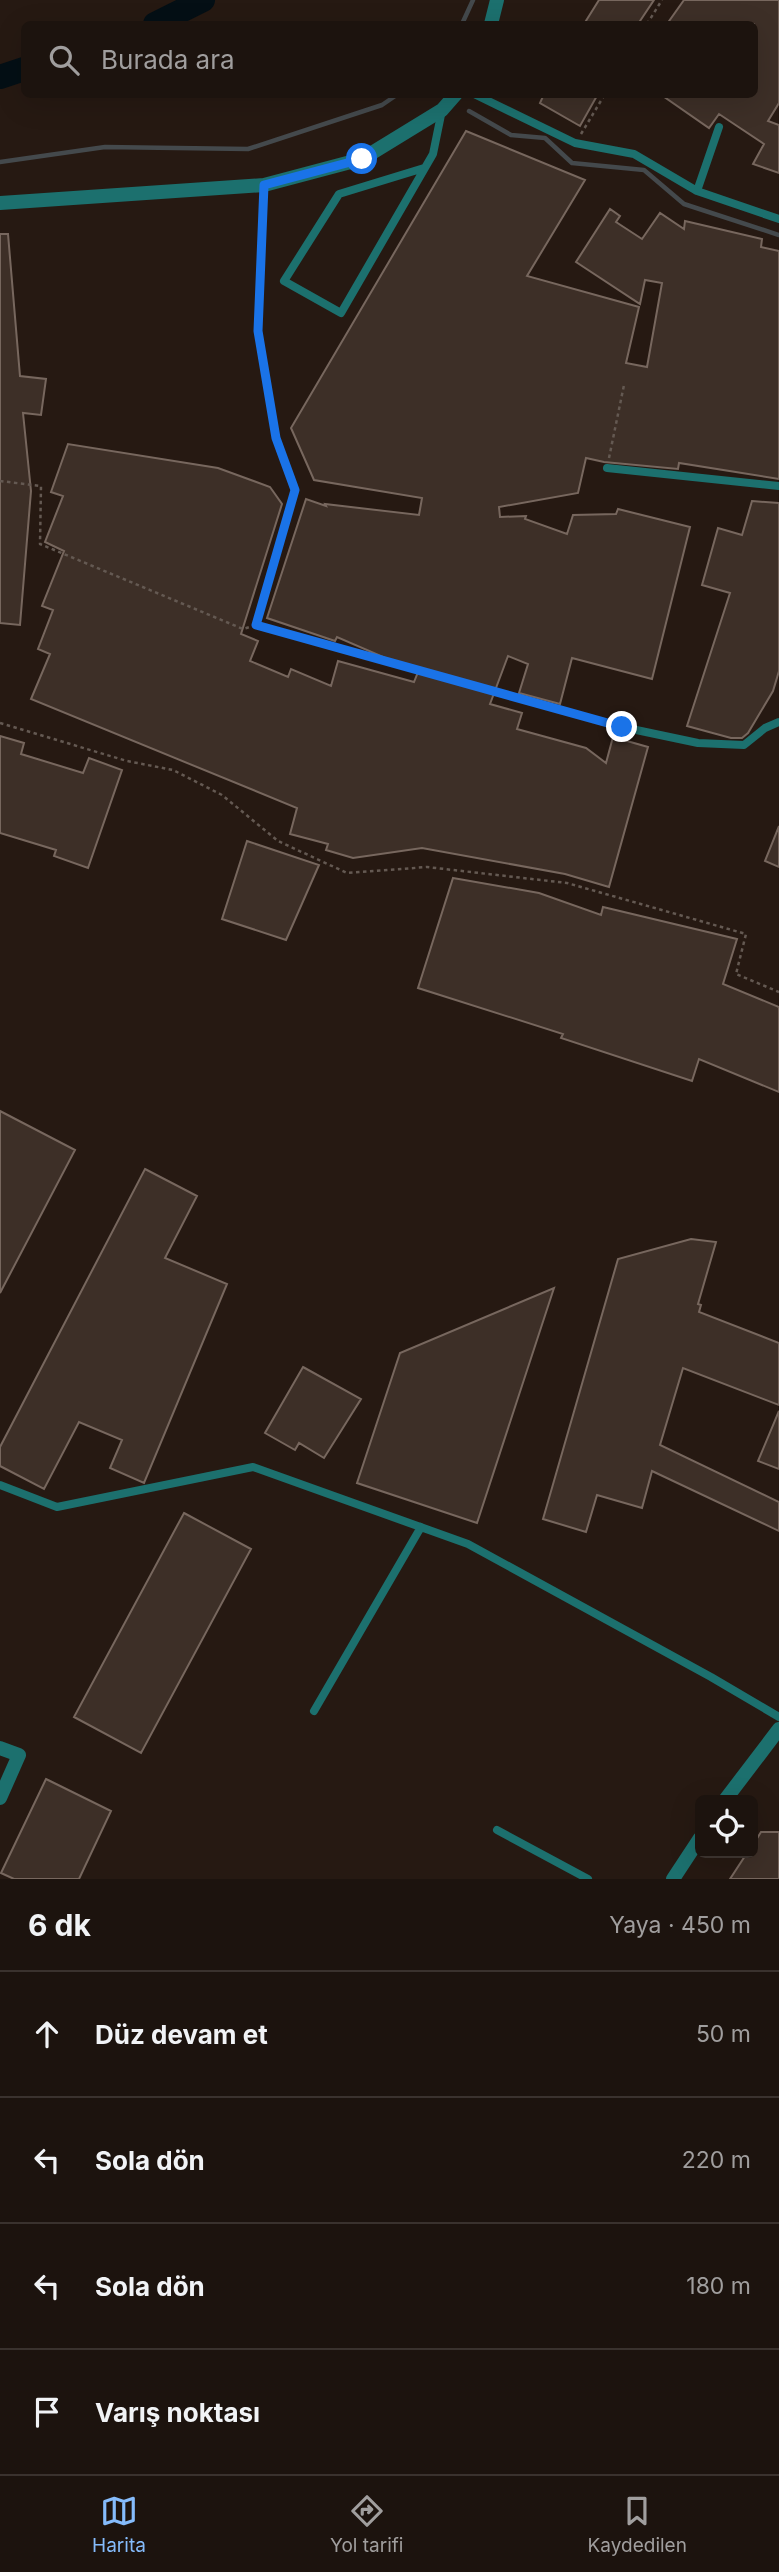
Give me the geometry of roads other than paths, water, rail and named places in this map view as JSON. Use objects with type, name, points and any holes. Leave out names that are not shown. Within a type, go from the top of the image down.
[{"type":"street","points":[[493,21],[497,0]]},
{"type":"street","points":[[0,203],[264,185],[362,159],[442,110],[452,98]]},
{"type":"street","points":[[729,1795],[779,1729]]},
{"type":"street","points":[[0,1748],[19,1755],[0,1798]]},
{"type":"street","points":[[673,1879],[695,1846]]},
{"type":"lane","points":[[482,98],[575,143],[634,154],[697,191],[779,219]]},
{"type":"lane","points":[[424,168],[339,194],[284,281],[341,313],[433,154],[442,110]]},
{"type":"lane","points":[[697,191],[719,127]]},
{"type":"lane","points":[[607,468],[779,486]]},
{"type":"lane","points":[[622,727],[698,743],[744,746],[765,728],[779,722]]},
{"type":"lane","points":[[0,1485],[57,1507],[253,1467],[468,1544],[779,1717]]},
{"type":"lane","points":[[314,1711],[421,1527]]},
{"type":"lane","points":[[497,1830],[588,1879]]},
{"type":"waterway","points":[[161,21],[203,0]]},
{"type":"waterway","points":[[463,21],[473,0]]},
{"type":"waterway","points":[[0,77],[21,70]]},
{"type":"waterway","points":[[0,162],[105,147],[248,149],[382,105],[392,98]]},
{"type":"waterway","points":[[469,111],[511,135],[545,138],[572,163],[644,170],[684,204],[779,235]]}]
